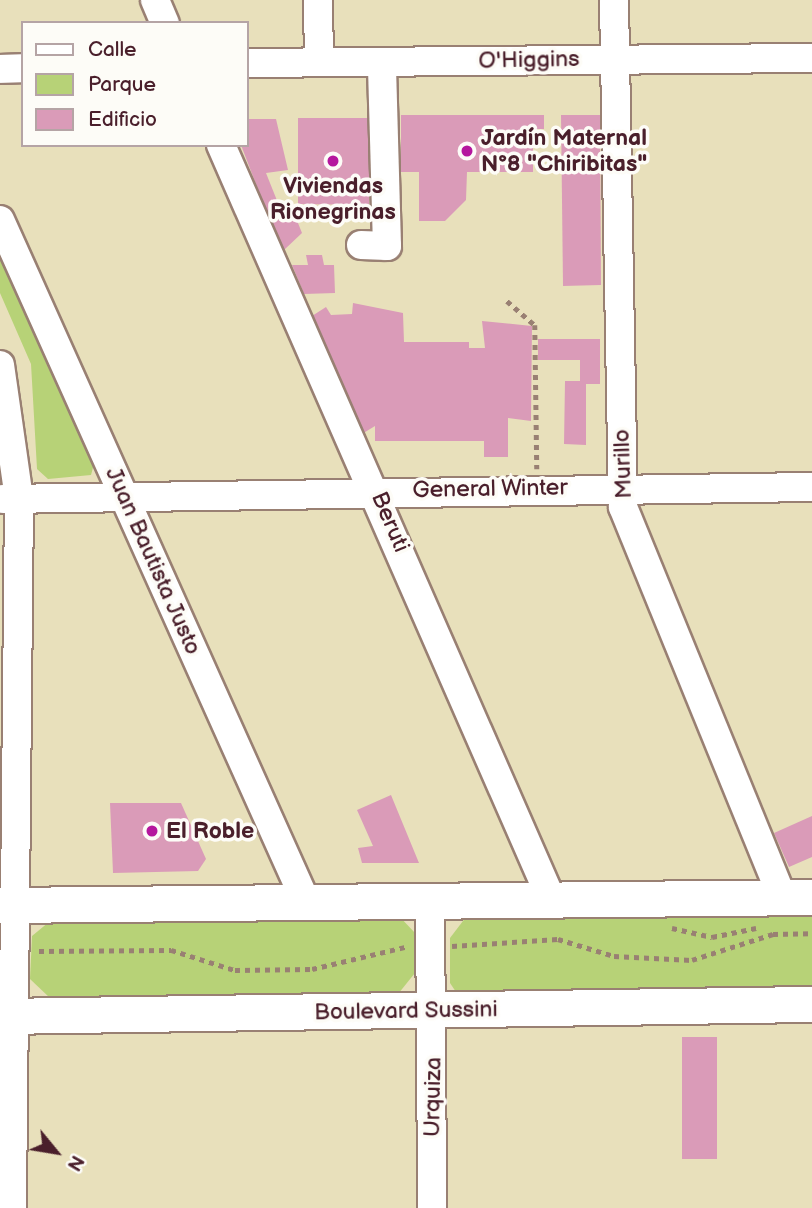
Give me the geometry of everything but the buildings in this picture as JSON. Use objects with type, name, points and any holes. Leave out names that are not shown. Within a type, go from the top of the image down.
[{"type":"main road","points":[[8,905],[797,897]]},
{"type":"main road","name":"Boulevard Sussini","points":[[5,1015],[812,1004]]},
{"type":"street","points":[[155,0],[165,21]]},
{"type":"street","points":[[318,0],[319,61]]},
{"type":"street","name":"Murillo","points":[[614,0],[623,507],[797,897]]},
{"type":"street","name":"O'Higgins","points":[[248,63],[812,58]]},
{"type":"street","points":[[361,245],[387,246],[382,62]]},
{"type":"street","points":[[0,69],[21,68]]},
{"type":"street","name":"Beruti","points":[[222,147],[377,491],[552,901]]},
{"type":"street","name":"Juan Bautista Justo","points":[[0,220],[306,902]]},
{"type":"street","points":[[0,365],[10,499],[5,1015],[12,1208]]},
{"type":"street","name":"General Winter","points":[[10,499],[124,494],[812,487]]},
{"type":"street","name":"Urquiza","points":[[430,902],[434,1011],[432,1208]]},
{"type":"path","points":[[507,301],[535,325],[537,489]]},
{"type":"green space","points":[[0,251],[94,464],[91,475],[48,479],[37,469],[31,364],[0,293]]},
{"type":"green space","points":[[812,911],[812,989],[456,992],[450,983],[450,938],[466,917]]},
{"type":"green space","points":[[399,916],[415,933],[415,973],[398,994],[50,998],[30,979],[32,936],[55,917]]},
{"type":"place","name":"Jardín Maternal N°8 \"Chiribitas\"","points":[[467,151]]},
{"type":"place","name":"Viviendas Rionegrinas","points":[[333,161]]},
{"type":"place","name":"El Roble","points":[[152,831]]}]
